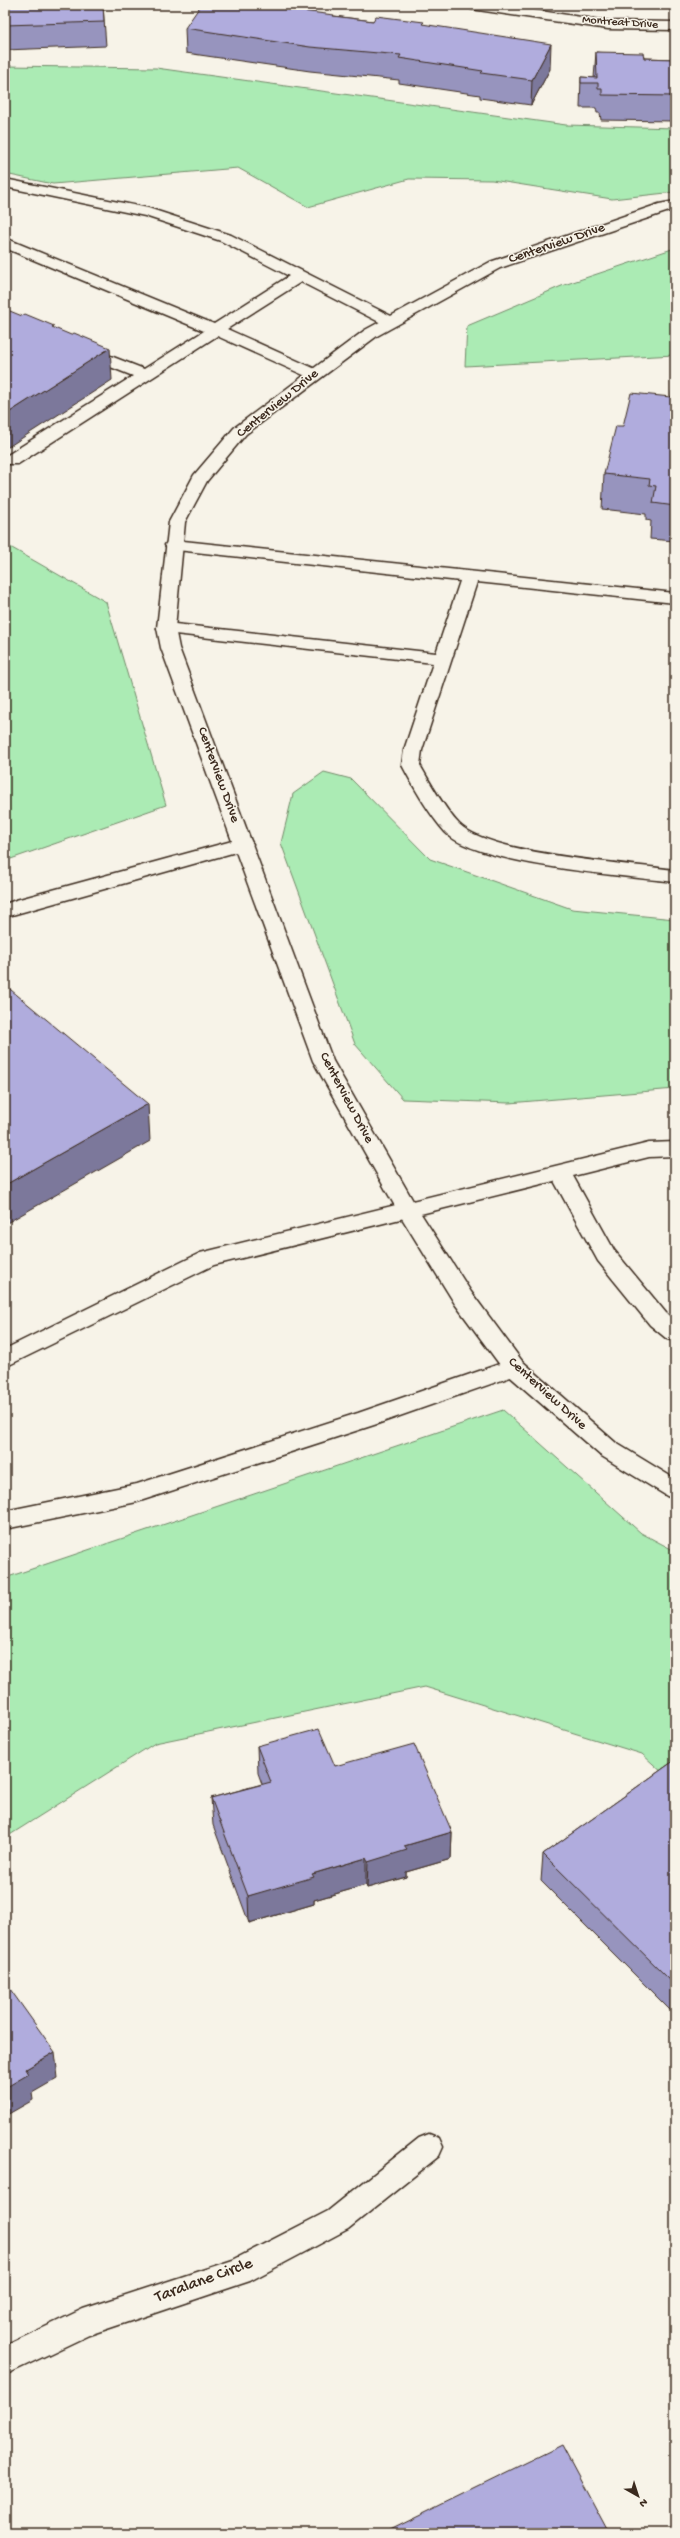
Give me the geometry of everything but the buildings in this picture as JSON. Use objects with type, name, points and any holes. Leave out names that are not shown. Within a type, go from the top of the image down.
[{"type":"street","name":"Montreat Drive","points":[[471,5],[608,25],[675,26]]},
{"type":"street","points":[[5,183],[148,212],[226,238],[391,322]]},
{"type":"street","name":"Centerview Drive","points":[[675,205],[664,207],[495,265],[370,333],[240,431],[200,479],[177,522],[166,628],[170,648],[323,1061],[408,1210],[463,1298],[514,1368],[608,1449],[675,1490]]},
{"type":"street","points":[[5,243],[216,330],[314,374]]},
{"type":"street","points":[[12,460],[300,276]]},
{"type":"street","points":[[71,346],[145,375]]},
{"type":"street","points":[[174,545],[470,575],[675,598]]},
{"type":"street","points":[[470,575],[413,750],[412,765],[452,828],[474,843],[519,855],[675,876]]},
{"type":"street","points":[[166,628],[443,659]]},
{"type":"street","points":[[5,911],[23,904],[243,844]]},
{"type":"street","points":[[5,1359],[208,1259],[649,1150],[675,1149]]},
{"type":"street","points":[[560,1172],[606,1256],[666,1316],[675,1333]]},
{"type":"street","points":[[5,1520],[137,1493],[366,1419],[514,1368]]},
{"type":"street","name":"Taralane Circle","points":[[5,2362],[83,2323],[240,2271],[338,2220],[429,2147]]},
{"type":"green space","points":[[5,66],[156,68],[566,125],[675,128],[675,192],[612,199],[492,180],[409,179],[308,207],[238,168],[53,184],[5,174]]},
{"type":"green space","points":[[675,248],[675,355],[465,366],[467,326],[564,285]]},
{"type":"green space","points":[[5,544],[106,602],[166,805],[5,861]]},
{"type":"green space","points":[[324,772],[351,779],[430,859],[572,909],[675,919],[675,1089],[509,1103],[403,1099],[355,1044],[281,843],[293,794]]},
{"type":"green space","points":[[503,1410],[641,1533],[675,1551],[675,1784],[642,1754],[425,1687],[155,1743],[5,1838],[5,1578]]}]
